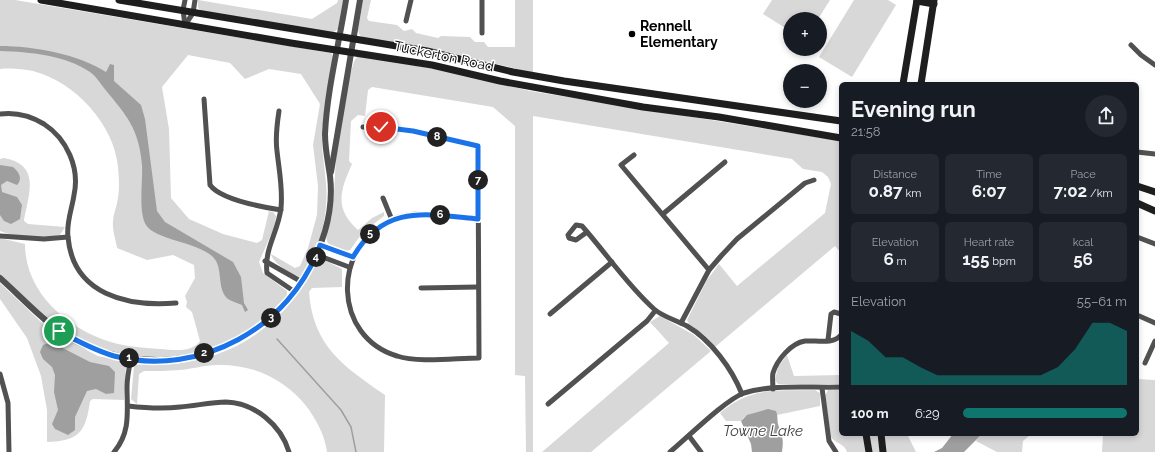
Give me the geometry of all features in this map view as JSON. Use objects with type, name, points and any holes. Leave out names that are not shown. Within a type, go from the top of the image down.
[{"type":"main road","name":"Tuckerton Road","points":[[41,0],[432,65],[500,82],[643,107],[719,117],[839,138]]},
{"type":"main road","name":"Tuckerton Road","points":[[119,0],[443,54],[513,72],[557,80],[839,121]]},
{"type":"main road","points":[[903,82],[917,1],[934,2],[921,82]]},
{"type":"main road","points":[[554,91],[557,80]]},
{"type":"main road","points":[[1139,187],[1155,192]]},
{"type":"main road","points":[[1139,204],[1155,211]]},
{"type":"main road","points":[[866,436],[869,452]]},
{"type":"main road","points":[[881,436],[883,452]]},
{"type":"street","points":[[185,0],[183,10],[185,25]]},
{"type":"street","points":[[185,25],[193,13],[195,0]]},
{"type":"street","points":[[330,176],[326,158],[325,133],[346,0]]},
{"type":"street","points":[[0,278],[59,331],[85,346],[114,356],[131,359],[159,361],[189,358],[218,350],[246,336],[270,318],[295,292],[302,282],[316,255],[325,229],[330,200],[330,176],[360,0]]},
{"type":"street","points":[[406,21],[411,0]]},
{"type":"street","points":[[482,0],[482,33]]},
{"type":"street","points":[[1130,45],[1155,65]]},
{"type":"street","points":[[204,99],[210,185],[218,193],[235,199],[281,210]]},
{"type":"street","points":[[279,111],[276,143],[282,182],[281,210],[265,261],[267,273],[295,292]]},
{"type":"street","points":[[0,114],[16,114],[39,121],[55,133],[71,156],[75,175],[75,193],[69,220],[68,237],[72,256],[82,275],[97,289],[115,298],[133,303],[152,305],[176,303]]},
{"type":"street","points":[[363,127],[413,131],[478,146],[479,358],[409,358],[397,356],[384,350],[367,337],[355,319],[347,292],[349,267],[353,257],[371,232],[392,220],[416,214],[478,219]]},
{"type":"street","points":[[1139,152],[1155,154]]},
{"type":"street","points":[[634,154],[622,165],[709,270]]},
{"type":"street","points":[[663,214],[725,162]]},
{"type":"street","points":[[681,323],[709,270],[737,240],[805,183],[814,180]]},
{"type":"street","points":[[383,198],[392,220]]},
{"type":"street","points":[[587,232],[655,311],[696,332],[707,343],[735,377],[742,394]]},
{"type":"street","points":[[0,236],[44,239],[68,237]]},
{"type":"street","points":[[1139,238],[1155,244]]},
{"type":"street","points":[[320,245],[353,257]]},
{"type":"street","points":[[316,255],[349,267]]},
{"type":"street","points":[[265,261],[302,282]]},
{"type":"street","points":[[550,314],[612,262]]},
{"type":"street","points":[[421,288],[478,287]]},
{"type":"street","points":[[548,404],[647,321],[655,311]]},
{"type":"street","points":[[828,340],[831,314],[834,312],[839,313]]},
{"type":"street","points":[[1139,316],[1155,323]]},
{"type":"street","points":[[773,389],[773,375],[777,363],[797,344],[804,341],[834,340],[839,337]]},
{"type":"street","points":[[1145,363],[1155,341]]},
{"type":"street","points":[[114,452],[126,430],[128,406],[127,386],[131,359]]},
{"type":"street","points":[[0,374],[8,402],[9,452]]},
{"type":"street","points":[[670,452],[727,404],[742,394],[759,390],[773,389],[839,387]]},
{"type":"street","points":[[822,388],[829,441],[836,452]]},
{"type":"street","points":[[128,406],[167,408],[226,402],[241,405],[260,413],[273,424],[283,437],[289,452]]},
{"type":"street","points":[[689,436],[701,452]]},
{"type":"shaded area","points":[[0,0],[15,0],[332,54],[332,68],[322,133],[327,196],[326,208],[318,245],[313,257],[301,277],[283,268],[275,261],[271,254],[295,268],[300,266],[308,248],[317,215],[318,186],[313,145],[320,104],[301,74],[269,69],[245,79],[230,63],[188,55],[162,87],[169,129],[171,198],[189,219],[223,234],[257,243],[262,240],[269,211],[273,212],[276,216],[274,228],[259,262],[263,273],[287,291],[287,296],[259,322],[227,343],[207,351],[186,356],[164,358],[142,357],[119,353],[98,347],[59,328],[43,316],[0,275],[0,238],[25,244],[27,262],[33,280],[42,295],[54,309],[68,321],[84,331],[101,339],[118,344],[144,348],[182,350],[197,345],[200,341],[192,312],[186,307],[187,302],[185,296],[195,278],[194,265],[173,255],[147,260],[117,248],[113,224],[113,216],[119,194],[118,167],[115,151],[109,135],[90,107],[77,95],[49,77],[29,70],[0,69]]},
{"type":"shaded area","points":[[198,0],[312,19],[337,3],[338,0],[343,0],[338,29],[332,33],[202,11],[198,8]]},
{"type":"shaded area","points":[[363,0],[371,0],[367,18],[369,21],[397,25],[404,31],[412,29],[416,33],[438,38],[441,36],[470,37],[475,42],[484,42],[488,47],[515,47],[515,0],[533,0],[533,73],[448,52],[363,38],[359,34],[358,30]]},
{"type":"shaded area","points":[[772,0],[830,0],[822,12],[783,12],[783,27],[763,14]]},
{"type":"shaded area","points":[[854,0],[888,0],[896,5],[852,77],[819,57],[827,56],[827,44]]},
{"type":"shaded area","points":[[361,56],[452,72],[530,91],[839,141],[839,251],[835,246],[715,347],[707,337],[689,324],[687,320],[707,280],[719,264],[737,286],[825,213],[831,184],[828,177],[822,172],[803,169],[792,159],[533,116],[533,452],[526,452],[525,376],[515,375],[515,126],[493,107],[372,87],[368,90],[365,116],[358,115],[351,121],[349,161],[352,164],[342,191],[342,207],[350,222],[358,230],[372,218],[384,212],[384,216],[363,232],[350,250],[345,251],[329,244],[326,236],[332,212],[336,161],[344,106],[351,74],[357,57]]},
{"type":"shaded area","points":[[4,158],[16,162],[23,167],[28,174],[30,191],[24,221],[28,224],[65,227],[60,235],[53,237],[30,238],[0,231],[0,159]]},
{"type":"shaded area","points":[[324,260],[342,269],[342,287],[312,288],[309,292],[312,311],[317,327],[324,341],[344,364],[385,395],[384,452],[327,452],[324,438],[318,424],[301,400],[283,384],[252,369],[229,365],[212,365],[180,370],[144,371],[139,374],[137,404],[131,399],[134,366],[146,363],[170,364],[192,361],[225,351],[246,341],[263,329],[284,310],[302,288],[316,264]]},
{"type":"shaded area","points":[[0,283],[40,321],[59,336],[98,356],[119,360],[126,365],[124,400],[93,399],[90,401],[83,427],[74,437],[67,440],[47,442],[47,410],[41,376],[27,338],[0,299]]},
{"type":"shaded area","points":[[660,316],[694,335],[711,351],[591,452],[542,452],[669,343],[650,322]]},
{"type":"shaded area","points":[[787,355],[794,376],[839,375],[839,384],[778,384],[775,380],[778,367]]},
{"type":"shaded area","points":[[1139,379],[1155,380],[1155,452],[1102,452],[1103,436],[1139,436]]},
{"type":"shaded area","points":[[839,389],[839,436],[877,436],[880,452],[847,452],[842,445],[831,437],[825,396],[828,390]]},
{"type":"shaded area","points":[[815,390],[820,393],[820,406],[777,415],[776,411],[744,417],[741,421],[726,421],[720,413],[731,404],[754,394],[776,391]]},
{"type":"shaded area","points":[[884,436],[908,436],[916,452],[886,452]]},
{"type":"shaded area","points":[[980,436],[1029,436],[1023,441],[1022,452],[997,452],[976,441]]},
{"type":"water","points":[[0,46],[41,49],[55,52],[82,60],[106,72],[110,64],[114,65],[114,81],[141,105],[145,119],[157,211],[165,222],[233,262],[241,277],[244,303],[248,310],[245,312],[242,305],[229,300],[224,295],[218,267],[213,257],[197,248],[158,234],[146,225],[142,212],[142,165],[138,141],[125,114],[94,75],[80,66],[58,58],[23,52],[0,51]]},
{"type":"water","points":[[0,165],[13,167],[17,171],[20,178],[17,185],[7,181],[1,185],[2,192],[17,197],[22,205],[20,219],[11,224],[4,221],[0,215]]},
{"type":"water","points":[[51,342],[90,362],[109,366],[115,372],[114,393],[106,394],[96,389],[87,391],[75,417],[75,430],[68,435],[55,429],[52,424],[58,410],[54,392],[55,375],[52,367],[43,359],[40,352],[43,345]]},
{"type":"water","name":"Towne Lake","points":[[768,409],[776,411],[777,413],[778,424],[783,440],[782,452],[752,452],[751,444],[741,421],[747,415]]},
{"type":"water","points":[[951,436],[980,436],[964,452],[934,452],[942,448]]},
{"type":"waterway","points":[[277,339],[341,410],[351,427],[356,452]]},
{"type":"place","name":"Rennell Elementary","points":[[632,34]]},
{"type":"route","points":[[59,331],[85,346],[114,356],[159,361],[189,358],[218,350],[246,336],[270,318],[292,297],[312,264],[320,245],[353,257],[371,232],[381,225],[402,216],[427,214],[478,219],[478,146],[413,131],[381,127]]}]
